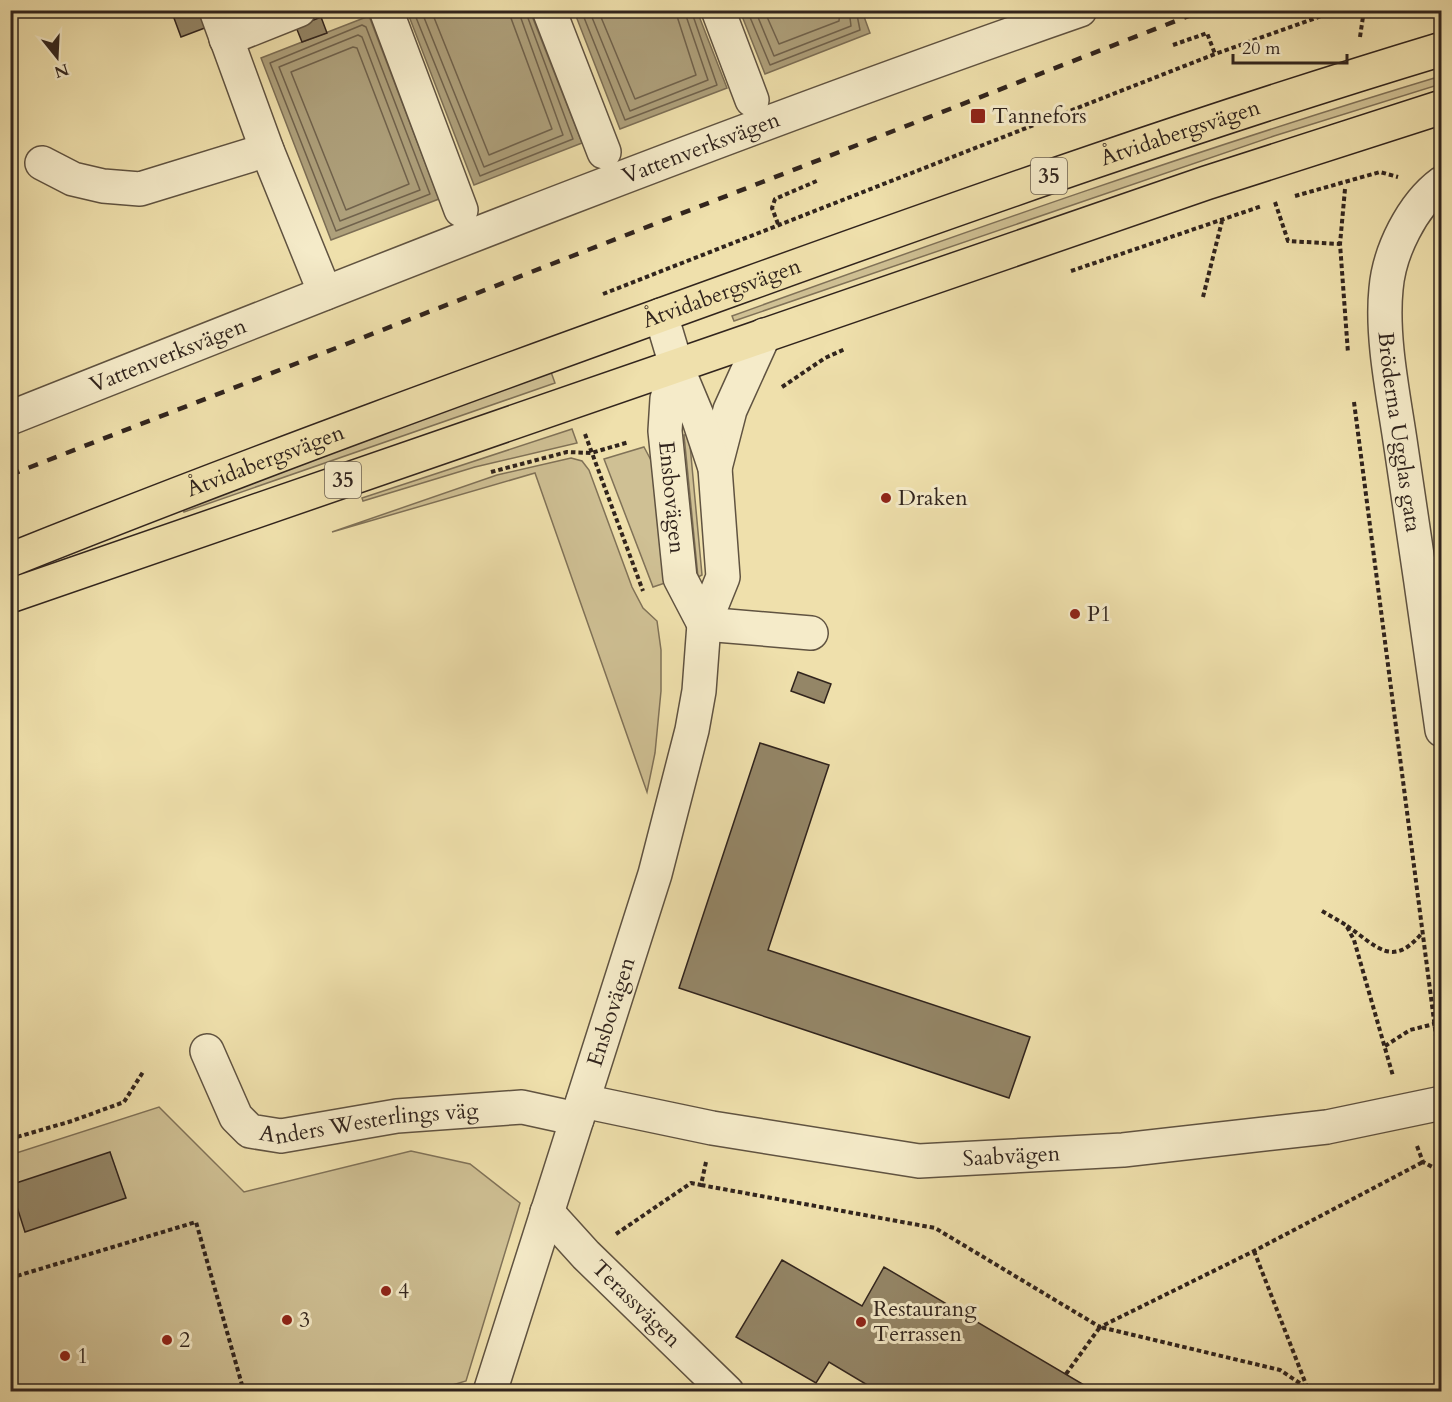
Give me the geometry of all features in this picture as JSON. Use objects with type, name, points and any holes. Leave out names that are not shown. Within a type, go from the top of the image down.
[{"type":"main road","name":"Åtvidabergsvägen","points":[[10,560],[174,494],[962,206],[1188,129],[1442,49]]},
{"type":"main road","name":"Åtvidabergsvägen","points":[[10,596],[1206,183],[1442,107]]},
{"type":"street","points":[[298,10],[221,25],[267,150],[325,293]]},
{"type":"street","points":[[386,10],[461,210]]},
{"type":"street","points":[[549,10],[604,152]]},
{"type":"street","points":[[718,10],[752,100]]},
{"type":"street","name":"Vattenverksvägen","points":[[10,418],[325,293],[897,75],[1080,10]]},
{"type":"street","points":[[42,163],[73,179],[103,186],[140,189],[267,150]]},
{"type":"street","name":"Bröderna Ugglas gata","points":[[1434,189],[1395,255],[1386,288],[1386,309],[1392,382],[1442,730]]},
{"type":"street","name":"Ensbovägen","points":[[490,1392],[655,874],[699,691],[704,624],[723,578],[715,468],[699,420],[676,365],[661,315]]},
{"type":"street","name":"Ensbovägen","points":[[715,468],[730,410],[764,335]]},
{"type":"street","name":"Ensbovägen","points":[[676,365],[667,399],[665,431],[680,579],[704,624]]},
{"type":"street","points":[[704,624],[811,633]]},
{"type":"street","name":"Anders Westerlings väg","points":[[207,1051],[236,1117],[250,1131],[281,1136],[397,1116],[522,1107],[580,1110]]},
{"type":"street","name":"Saabvägen","points":[[580,1110],[928,1161],[1123,1150],[1327,1127],[1441,1088]]},
{"type":"street","name":"Terassvägen","points":[[547,1212],[586,1255],[727,1392]]},
{"type":"path","points":[[596,297],[1215,54],[1338,10]]},
{"type":"path","points":[[1360,39],[1364,10]]},
{"type":"path","points":[[1173,45],[1207,33],[1215,54]]},
{"type":"path","points":[[1064,274],[1275,202],[1380,172],[1434,189]]},
{"type":"path","points":[[778,224],[772,208],[775,198],[819,180]]},
{"type":"path","points":[[1345,189],[1340,243],[1349,365]]},
{"type":"path","points":[[1275,202],[1288,241],[1340,243]]},
{"type":"path","points":[[1203,297],[1222,220]]},
{"type":"path","points":[[730,410],[768,397],[825,358],[851,346]]},
{"type":"path","points":[[574,400],[591,453],[645,596]]},
{"type":"path","points":[[1354,400],[1441,1088]]},
{"type":"path","points":[[591,453],[665,431]]},
{"type":"path","points":[[1322,911],[1346,925],[1378,949],[1401,952],[1410,948],[1423,932]]},
{"type":"path","points":[[1346,925],[1354,940],[1380,1027]]},
{"type":"path","points":[[1385,1046],[1410,1030],[1434,1022],[1442,1022]]},
{"type":"path","points":[[10,1139],[72,1121],[124,1102],[142,1072]]},
{"type":"path","points":[[702,1185],[712,1128]]},
{"type":"path","points":[[1066,1374],[1100,1327],[1254,1251],[1423,1162]]},
{"type":"path","points":[[586,1255],[691,1183],[935,1228],[1100,1327],[1280,1370],[1313,1392]]},
{"type":"path","points":[[10,1278],[196,1222],[244,1392]]},
{"type":"path","points":[[1254,1251],[1307,1387]]},
{"type":"shaded area","points":[[1441,76],[1441,84],[1274,136],[734,321],[732,316],[1085,191]]},
{"type":"shaded area","points":[[551,372],[555,383],[184,512],[183,508]]},
{"type":"shaded area","points":[[572,429],[577,443],[475,467],[363,501],[362,498]]},
{"type":"shaded area","points":[[689,434],[702,575],[698,577],[684,435]]},
{"type":"shaded area","points":[[644,447],[653,464],[665,583],[653,587],[604,459]]},
{"type":"shaded area","points":[[571,458],[582,461],[589,470],[632,587],[643,608],[657,621],[661,650],[661,691],[655,753],[647,792],[535,473],[332,532],[497,475]]},
{"type":"shaded area","points":[[159,1107],[244,1192],[411,1151],[470,1164],[520,1203],[466,1381],[429,1392],[11,1391],[10,1155]]},
{"type":"water","points":[[407,11],[530,11],[582,143],[474,185]]},
{"type":"water","points":[[574,11],[697,11],[727,88],[620,129]]},
{"type":"water","points":[[740,11],[862,11],[870,33],[765,74]]},
{"type":"water","points":[[369,16],[439,199],[331,240],[261,58]]},
{"type":"building","points":[[171,10],[204,10],[210,26],[181,37]]},
{"type":"building","points":[[321,17],[327,33],[302,42],[296,27]]},
{"type":"building","points":[[798,672],[831,684],[824,703],[791,691]]},
{"type":"building","points":[[760,743],[829,765],[768,950],[1030,1037],[1009,1098],[679,988]]},
{"type":"building","points":[[110,1152],[126,1198],[25,1232],[10,1185]]},
{"type":"building","name":"Restaurang Terrassen","points":[[782,1260],[862,1306],[884,1267],[1096,1392],[879,1392],[829,1362],[816,1383],[736,1337]]},
{"type":"railway","points":[[10,475],[1204,10]]},
{"type":"place","name":"Tannefors","points":[[978,116]]},
{"type":"place","name":"Draken","points":[[886,498]]},
{"type":"place","name":"P1","points":[[1075,614]]},
{"type":"place","name":"4","points":[[386,1291]]},
{"type":"place","name":"3","points":[[287,1320]]},
{"type":"place","name":"Restaurang Terrassen","points":[[861,1322]]},
{"type":"place","name":"2","points":[[167,1340]]},
{"type":"place","name":"1","points":[[65,1356]]}]
